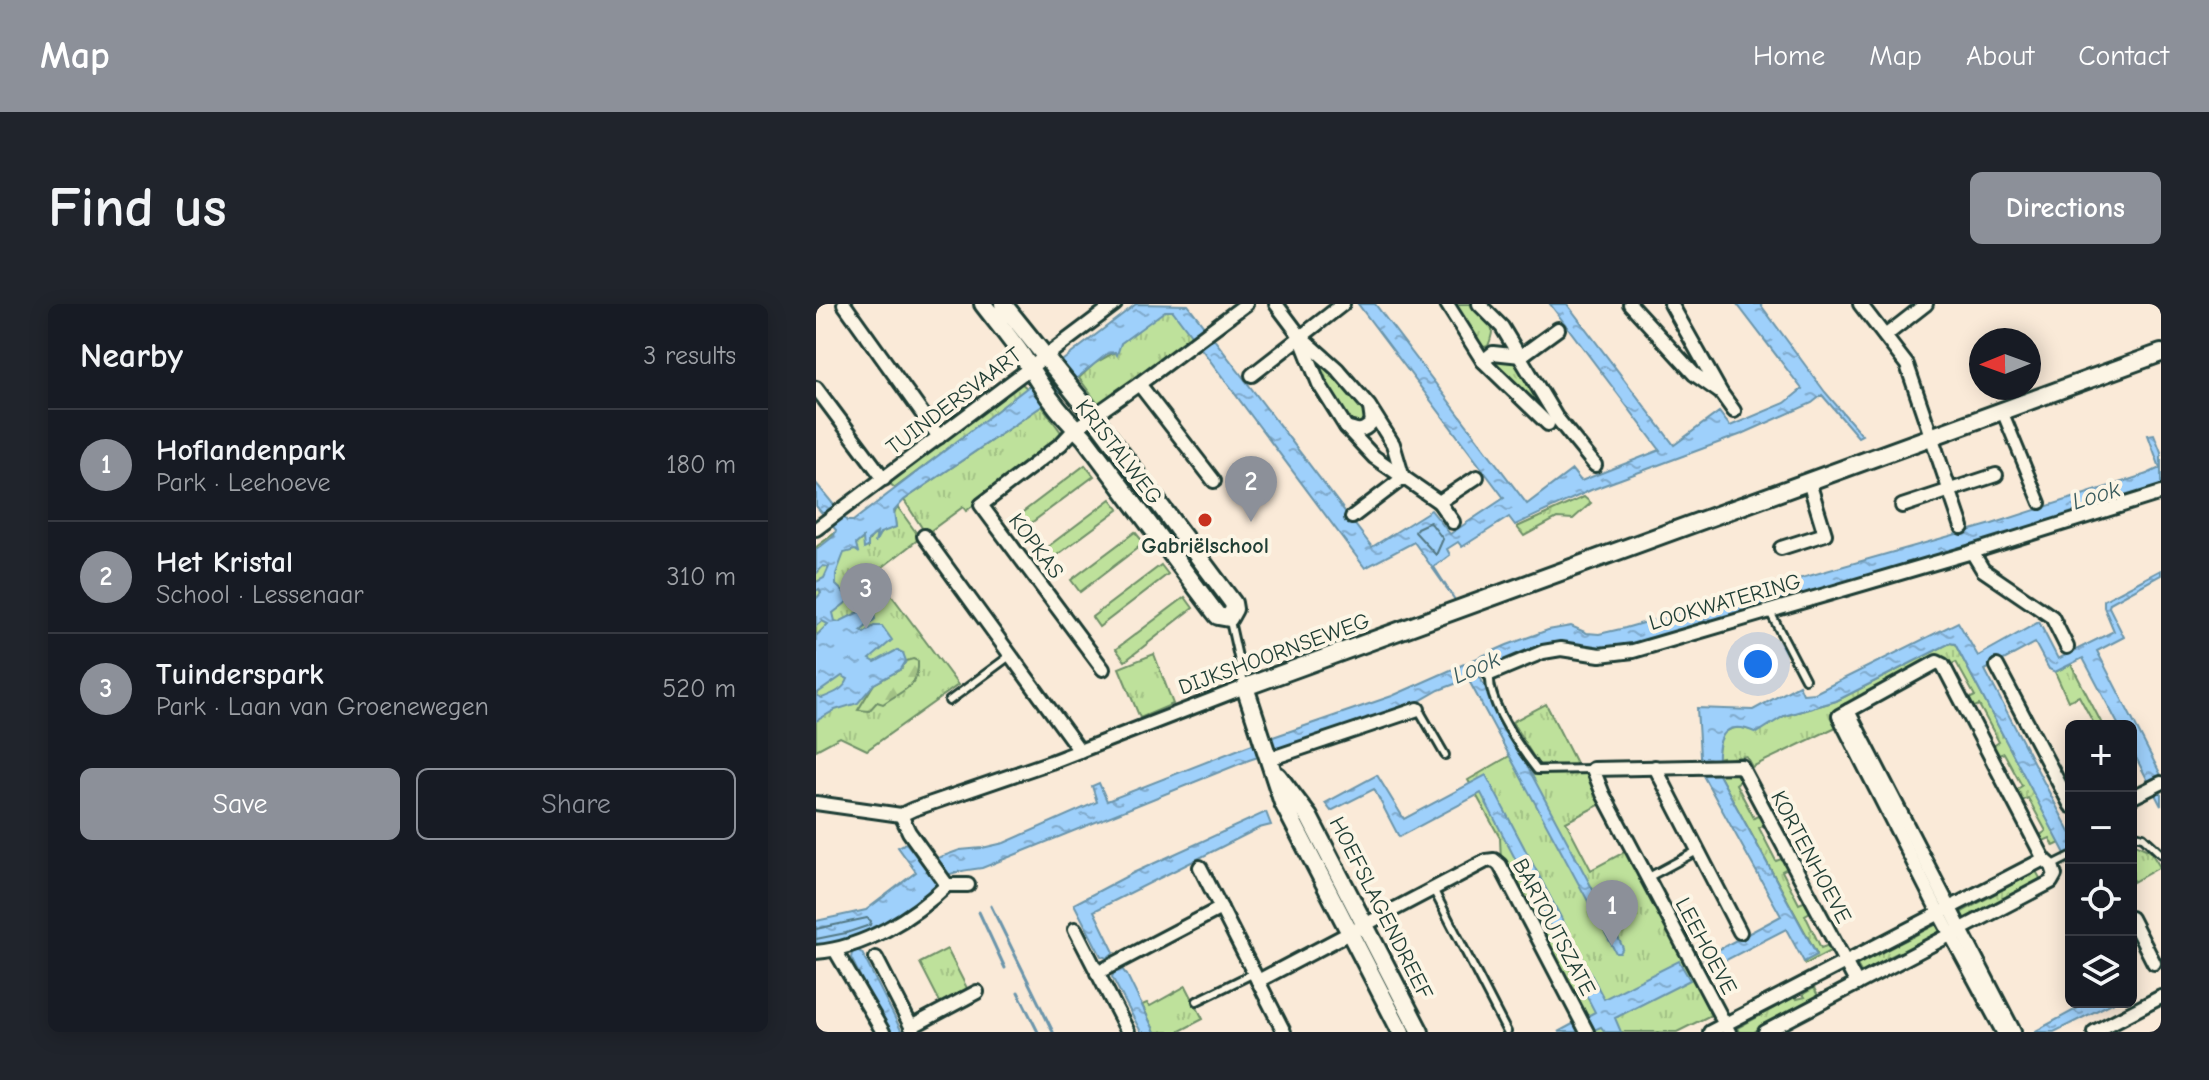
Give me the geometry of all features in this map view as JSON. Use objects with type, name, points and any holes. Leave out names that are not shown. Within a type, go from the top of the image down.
[{"type":"street","points":[[844,304],[939,437]]},
{"type":"street","name":"KRISTALWEG","points":[[983,304],[1022,355],[1032,375],[1214,611],[1218,616],[1229,618],[1234,609],[1233,603],[1091,414],[1003,304]]},
{"type":"street","name":"TUINDERSVAART","points":[[820,526],[939,437],[1050,362],[1115,304]]},
{"type":"street","points":[[1072,426],[1139,384],[1246,304]]},
{"type":"street","points":[[1276,304],[1300,336],[1337,369],[1369,406],[1393,444],[1403,478]]},
{"type":"street","points":[[1252,375],[1343,304]]},
{"type":"street","points":[[1447,304],[1488,357],[1548,423],[1595,465]]},
{"type":"street","points":[[1479,304],[1502,327],[1521,356],[1548,423]]},
{"type":"street","points":[[1630,304],[1694,374],[1721,393]]},
{"type":"street","points":[[1671,304],[1734,411]]},
{"type":"street","points":[[1860,304],[1907,365],[1962,527]]},
{"type":"street","points":[[1885,336],[1926,304]]},
{"type":"street","points":[[1488,357],[1502,327]]},
{"type":"street","points":[[1488,357],[1521,356],[1558,329]]},
{"type":"street","points":[[1300,336],[1319,384],[1346,427],[1374,457],[1439,502],[1453,522]]},
{"type":"street","name":"DIJKSHOORNSEWEG","points":[[816,803],[901,815],[1744,507],[1765,508],[1806,493],[1810,485],[1830,475],[2161,353]]},
{"type":"street","points":[[1139,384],[1214,481]]},
{"type":"street","points":[[816,388],[884,479]]},
{"type":"street","points":[[1346,427],[1358,431],[1367,428],[1372,422],[1369,406]]},
{"type":"street","points":[[2002,411],[2040,503]]},
{"type":"street","name":"KOPKAS","points":[[1072,426],[1061,444],[981,505],[1103,669]]},
{"type":"street","points":[[1902,506],[1996,475]]},
{"type":"street","points":[[1439,502],[1477,477]]},
{"type":"street","points":[[1352,517],[1403,478]]},
{"type":"street","points":[[1781,548],[1825,534],[1810,485]]},
{"type":"street","name":"LOOKWATERING","points":[[1490,674],[1543,652],[1561,649],[1600,655],[1633,651],[2161,493]]},
{"type":"street","points":[[924,536],[1080,751]]},
{"type":"street","points":[[1972,552],[1983,570],[2052,617],[2067,647]]},
{"type":"street","points":[[1765,1032],[1955,932],[2051,882],[2055,875],[2052,862],[1943,665],[1937,662],[1843,714],[1955,932],[2003,1032]]},
{"type":"street","points":[[1997,666],[2065,795]]},
{"type":"street","name":"HOEFSLAGENDREEF","points":[[1245,687],[1277,787],[1295,810],[1357,929],[1420,1032]]},
{"type":"street","points":[[1270,762],[1418,709]]},
{"type":"street","name":"KORTENHOEVE","points":[[1655,767],[1741,766],[1857,984]]},
{"type":"street","points":[[1593,769],[1655,767]]},
{"type":"street","name":"LEEHOEVE","points":[[1655,767],[1740,932]]},
{"type":"street","name":"LEEHOEVE","points":[[1593,769],[1727,1028]]},
{"type":"street","points":[[2137,795],[2161,783]]},
{"type":"street","points":[[901,815],[945,882],[968,885]]},
{"type":"street","name":"BARTOUTSZATE","points":[[1256,977],[1357,929],[1486,861],[1497,862],[1587,1032]]},
{"type":"street","points":[[1710,1032],[1727,1028],[1844,962],[1944,911],[2052,862]]},
{"type":"street","points":[[1200,867],[1282,1031]]},
{"type":"street","points":[[816,952],[835,950],[876,935],[936,896],[945,882]]},
{"type":"street","points":[[1097,973],[1221,908]]},
{"type":"street","points":[[1075,929],[1128,1032]]},
{"type":"street","name":"HOEFSLAGENDREEF","points":[[1357,929],[1401,1032]]},
{"type":"street","points":[[2137,930],[2154,963]]},
{"type":"street","points":[[1955,932],[2014,1032]]},
{"type":"street","points":[[835,950],[883,1032]]},
{"type":"street","points":[[876,958],[913,1029],[977,992]]},
{"type":"street","points":[[2094,1032],[2161,997]]},
{"type":"lane","points":[[1769,609],[1805,679]]},
{"type":"lane","name":"KRISTALWEG","points":[[1229,618],[1245,687]]},
{"type":"lane","points":[[949,701],[1011,655]]},
{"type":"lane","points":[[1490,674],[1489,686],[1519,746],[1537,770],[1593,769]]},
{"type":"lane","points":[[1418,709],[1445,755]]},
{"type":"lane","points":[[2137,836],[2143,837],[2161,854]]},
{"type":"lane","points":[[1647,878],[1697,851]]},
{"type":"lane","points":[[2052,862],[2065,858]]},
{"type":"lane","points":[[1433,889],[1507,1032]]},
{"type":"lane","points":[[1197,1001],[1256,977]]},
{"type":"green space","points":[[1453,304],[1473,304],[1487,319],[1492,327],[1488,346],[1480,348]]},
{"type":"green space","points":[[1173,310],[1193,337],[1101,408],[1079,378],[1095,363],[1117,351],[1121,343],[1163,311]]},
{"type":"green space","points":[[1498,360],[1511,360],[1519,364],[1549,414],[1547,416],[1493,365]]},
{"type":"green space","points":[[1324,367],[1364,410],[1361,426],[1354,427],[1338,404],[1319,370]]},
{"type":"green space","points":[[1020,382],[1028,389],[895,488],[888,482]]},
{"type":"green space","points":[[1042,406],[1063,435],[966,511],[963,507],[926,534],[904,500]]},
{"type":"green space","points":[[1085,465],[1094,476],[1019,532],[1011,521]]},
{"type":"green space","points":[[1584,497],[1591,503],[1573,519],[1557,518],[1524,536],[1517,527]]},
{"type":"green space","points":[[1111,499],[1119,509],[1049,561],[1042,551]]},
{"type":"green space","points":[[897,506],[920,538],[875,573],[958,685],[867,750],[840,737],[816,750],[816,547],[843,527],[856,544],[863,538],[868,547],[872,536],[867,538],[865,535],[874,527],[879,527],[875,533],[877,538],[882,531],[896,527],[894,514]]},
{"type":"green space","points":[[1135,532],[1144,543],[1080,592],[1071,580]]},
{"type":"green space","points":[[1161,565],[1168,574],[1099,627],[1092,617]]},
{"type":"green space","points":[[1185,597],[1193,608],[1125,661],[1116,649]]},
{"type":"green space","points":[[1950,643],[1955,644],[2060,843],[2054,846],[2050,838],[2041,842],[2039,836],[2046,831],[2028,798],[2020,802],[2014,791],[2022,786],[2004,753],[1996,756],[1992,747],[1999,742],[1979,705],[1972,708],[1967,700],[1975,696],[1956,662],[1948,666],[1944,660],[1836,711],[1836,727],[1752,767],[1746,756],[1717,758],[1721,735],[1734,728],[1757,732],[1784,716],[1836,701]]},
{"type":"green space","points":[[1154,654],[1173,704],[1140,718],[1119,668]]},
{"type":"green space","points":[[913,659],[918,661],[918,670],[913,683],[883,704],[877,702],[869,711],[858,710],[874,684]]},
{"type":"green space","points":[[2071,664],[2100,720],[2092,720],[2079,696],[2068,701],[2055,672]]},
{"type":"green space","points":[[1546,704],[1577,765],[1538,764],[1512,722]]},
{"type":"green space","points":[[1518,751],[1532,775],[1586,771],[1603,803],[1566,822],[1591,870],[1628,850],[1711,1015],[1677,1032],[1594,1032],[1501,861],[1500,838],[1468,780]]},
{"type":"green space","points":[[1735,771],[1741,780],[1736,784],[1754,818],[1761,814],[1766,824],[1759,828],[1776,861],[1784,858],[1789,867],[1782,871],[1799,904],[1806,901],[1812,911],[1805,915],[1821,948],[1829,945],[1832,950],[1806,964],[1804,962],[1817,954],[1718,773]]},
{"type":"green space","points":[[2137,845],[2150,851],[2160,867],[2137,880]]},
{"type":"green space","points":[[2036,871],[2041,880],[1965,922],[1960,913]]},
{"type":"green space","points":[[1937,924],[1942,934],[1901,956],[1899,952],[1887,958],[1888,962],[1863,975],[1857,965]]},
{"type":"green space","points":[[947,949],[969,992],[942,1006],[920,963]]},
{"type":"green space","points":[[1186,986],[1203,1019],[1178,1032],[1155,1032],[1142,1005],[1147,1003],[1150,1006]]},
{"type":"green space","points":[[1814,988],[1819,998],[1754,1032],[1739,1032],[1737,1028],[1791,999],[1790,995],[1794,993],[1797,999],[1805,997],[1803,994]]},
{"type":"water","points":[[1136,304],[1188,305],[1372,547],[1431,510],[1450,534],[1504,498],[1358,304],[1375,304],[1527,504],[1572,470],[1581,481],[1660,450],[1550,304],[1567,304],[1674,445],[1719,412],[1730,426],[1785,403],[1802,389],[1737,304],[1760,304],[1825,392],[1862,435],[1858,437],[1822,395],[1812,403],[1742,434],[1591,490],[1515,525],[1509,517],[1462,547],[1458,542],[1447,549],[1450,555],[1434,567],[1455,600],[1414,542],[1365,568],[1173,311],[1165,311],[1121,343],[1117,355],[1115,352],[1107,354],[1042,406],[904,500],[894,511],[896,527],[880,533],[875,543],[877,533],[868,540],[868,547],[864,549],[863,538],[856,544],[858,552],[844,553],[836,574],[836,585],[851,599],[833,613],[835,621],[839,622],[867,608],[874,613],[875,619],[861,631],[864,633],[874,626],[882,626],[892,640],[870,659],[875,662],[897,650],[903,653],[906,661],[901,669],[874,684],[858,703],[835,710],[816,721],[816,695],[822,698],[834,693],[848,679],[842,676],[816,694],[816,636],[828,624],[822,621],[816,626],[816,599],[821,593],[819,589],[816,591],[816,582],[824,578],[829,567],[823,566],[816,574],[816,550],[834,536],[836,530],[816,506],[816,483],[847,521],[853,521]]},
{"type":"water","name":"Look","points":[[2154,434],[2161,452],[2161,488],[1623,648],[1572,647],[1478,674],[1615,931],[1623,948],[1620,953],[1616,953],[1468,679],[1439,690],[1409,707],[1249,760],[982,868],[948,875],[877,930],[848,941],[816,947],[816,921],[866,910],[916,872],[898,847],[906,843],[930,871],[935,859],[960,850],[1004,843],[1097,802],[1092,786],[1099,783],[1107,801],[1247,746],[1392,696],[1548,630],[1571,626],[1599,634],[1625,628],[1992,524],[2147,474],[2160,468],[2148,435]]},
{"type":"water","points":[[2161,570],[2161,575],[2110,603],[2109,607],[2124,637],[2097,651],[2133,720],[2116,720],[2083,658],[2055,672],[2049,669],[2035,643],[1985,670],[2065,823],[2065,854],[1955,644],[1950,643],[1836,701],[1784,716],[1757,733],[1745,729],[1728,730],[1720,743],[1718,773],[1817,955],[1804,962],[1786,929],[1709,969],[1703,958],[1781,916],[1701,772],[1697,708],[1753,710],[1799,685],[1803,694],[1815,693],[1958,622],[1978,656],[2039,622],[2058,659],[2114,631],[2104,600]]},
{"type":"water","points":[[2137,728],[2161,775],[2161,806],[2137,760]]},
{"type":"water","points":[[1377,775],[1404,819],[1486,775],[1604,999],[1679,961],[1690,980],[1615,1018],[1621,1032],[1605,1032],[1601,1027],[1589,1032],[1558,1032],[1595,1012],[1481,793],[1399,837],[1374,789],[1331,811],[1325,803]]},
{"type":"water","points":[[1266,812],[1271,825],[1259,828],[1094,911],[1114,952],[1107,958],[1101,956],[1074,904],[1133,873]]},
{"type":"water","points":[[857,950],[862,953],[902,1032],[888,1032],[851,958]]},
{"type":"water","points":[[1121,968],[1155,1032],[1141,1032],[1112,977],[1115,970]]},
{"type":"water","points":[[2078,1008],[2102,1008],[2054,1032],[2034,1032]]},
{"type":"waterway","points":[[991,906],[1053,1032]]},
{"type":"waterway","points":[[979,912],[1005,968]]},
{"type":"waterway","points":[[1018,992],[1038,1032]]},
{"type":"place","name":"Gabriëlschool","points":[[1205,520]]},
{"type":"place","name":"Het Kristal","points":[[1251,522]]},
{"type":"place","name":"Tuinderspark","points":[[866,629]]},
{"type":"place","name":"Hoflandenpark","points":[[1612,946]]}]
